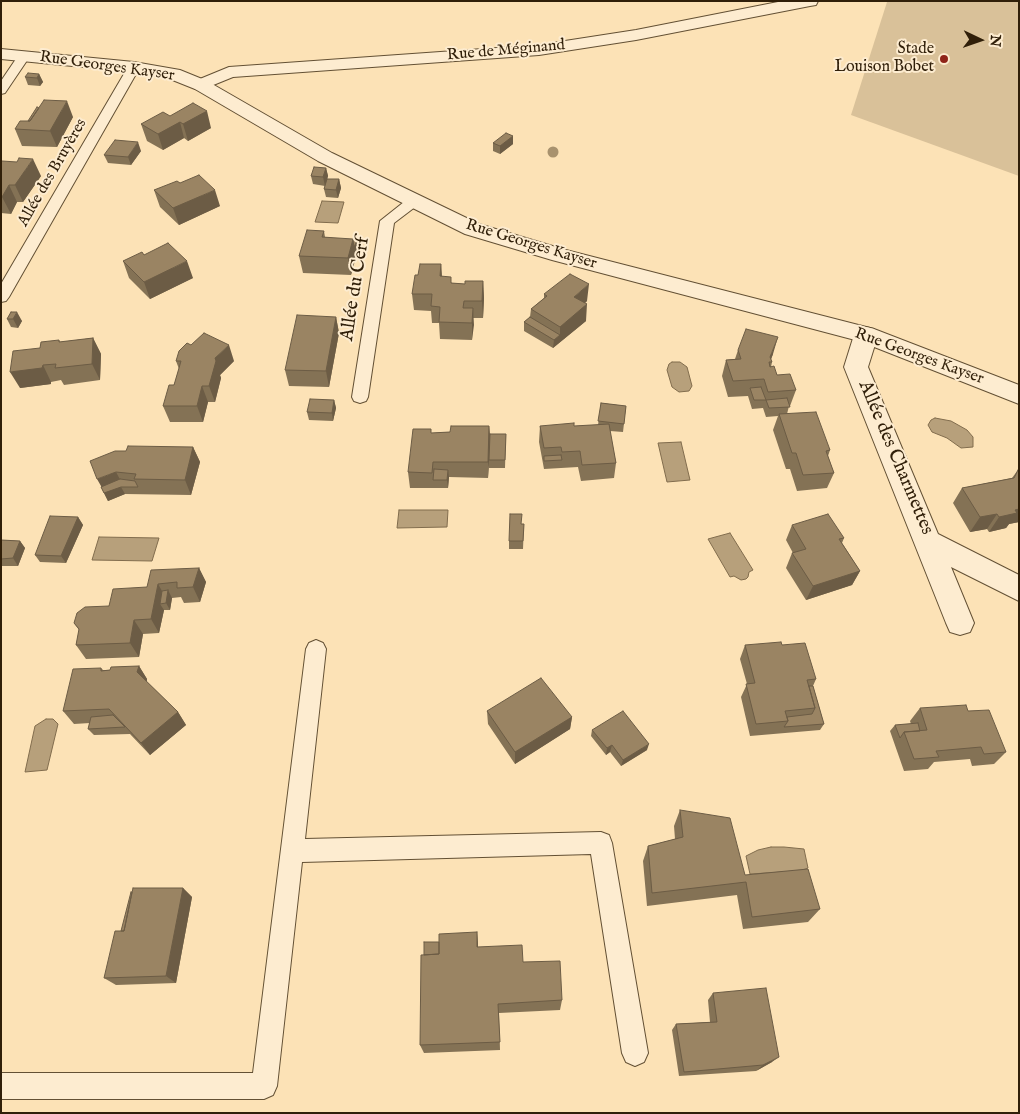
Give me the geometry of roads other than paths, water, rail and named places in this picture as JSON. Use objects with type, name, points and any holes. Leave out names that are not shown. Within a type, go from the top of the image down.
[{"type":"street","name":"Rue de Méginand","points":[[201,85],[230,72],[539,50],[636,34],[810,1]]},
{"type":"street","name":"Rue Georges Kayser","points":[[1,54],[134,67],[174,74],[201,85],[325,157],[472,229],[560,255],[866,335],[1019,395]]},
{"type":"street","name":"Allée des Charmettes","points":[[866,335],[856,367],[927,541],[1019,589]]},
{"type":"street","points":[[927,541],[960,623]]},
{"type":"lane","points":[[1,90],[5,78],[24,56]]},
{"type":"lane","name":"Allée des Bruyères","points":[[1,297],[134,67]]},
{"type":"lane","name":"Allée du Cerf","points":[[360,397],[387,221],[414,201]]},
{"type":"lane","points":[[1,1086],[264,1086],[316,650]]},
{"type":"lane","points":[[293,851],[601,843],[635,1053]]},
{"type":"place","name":"Stade Louison Bobet","points":[[944,59]]}]
